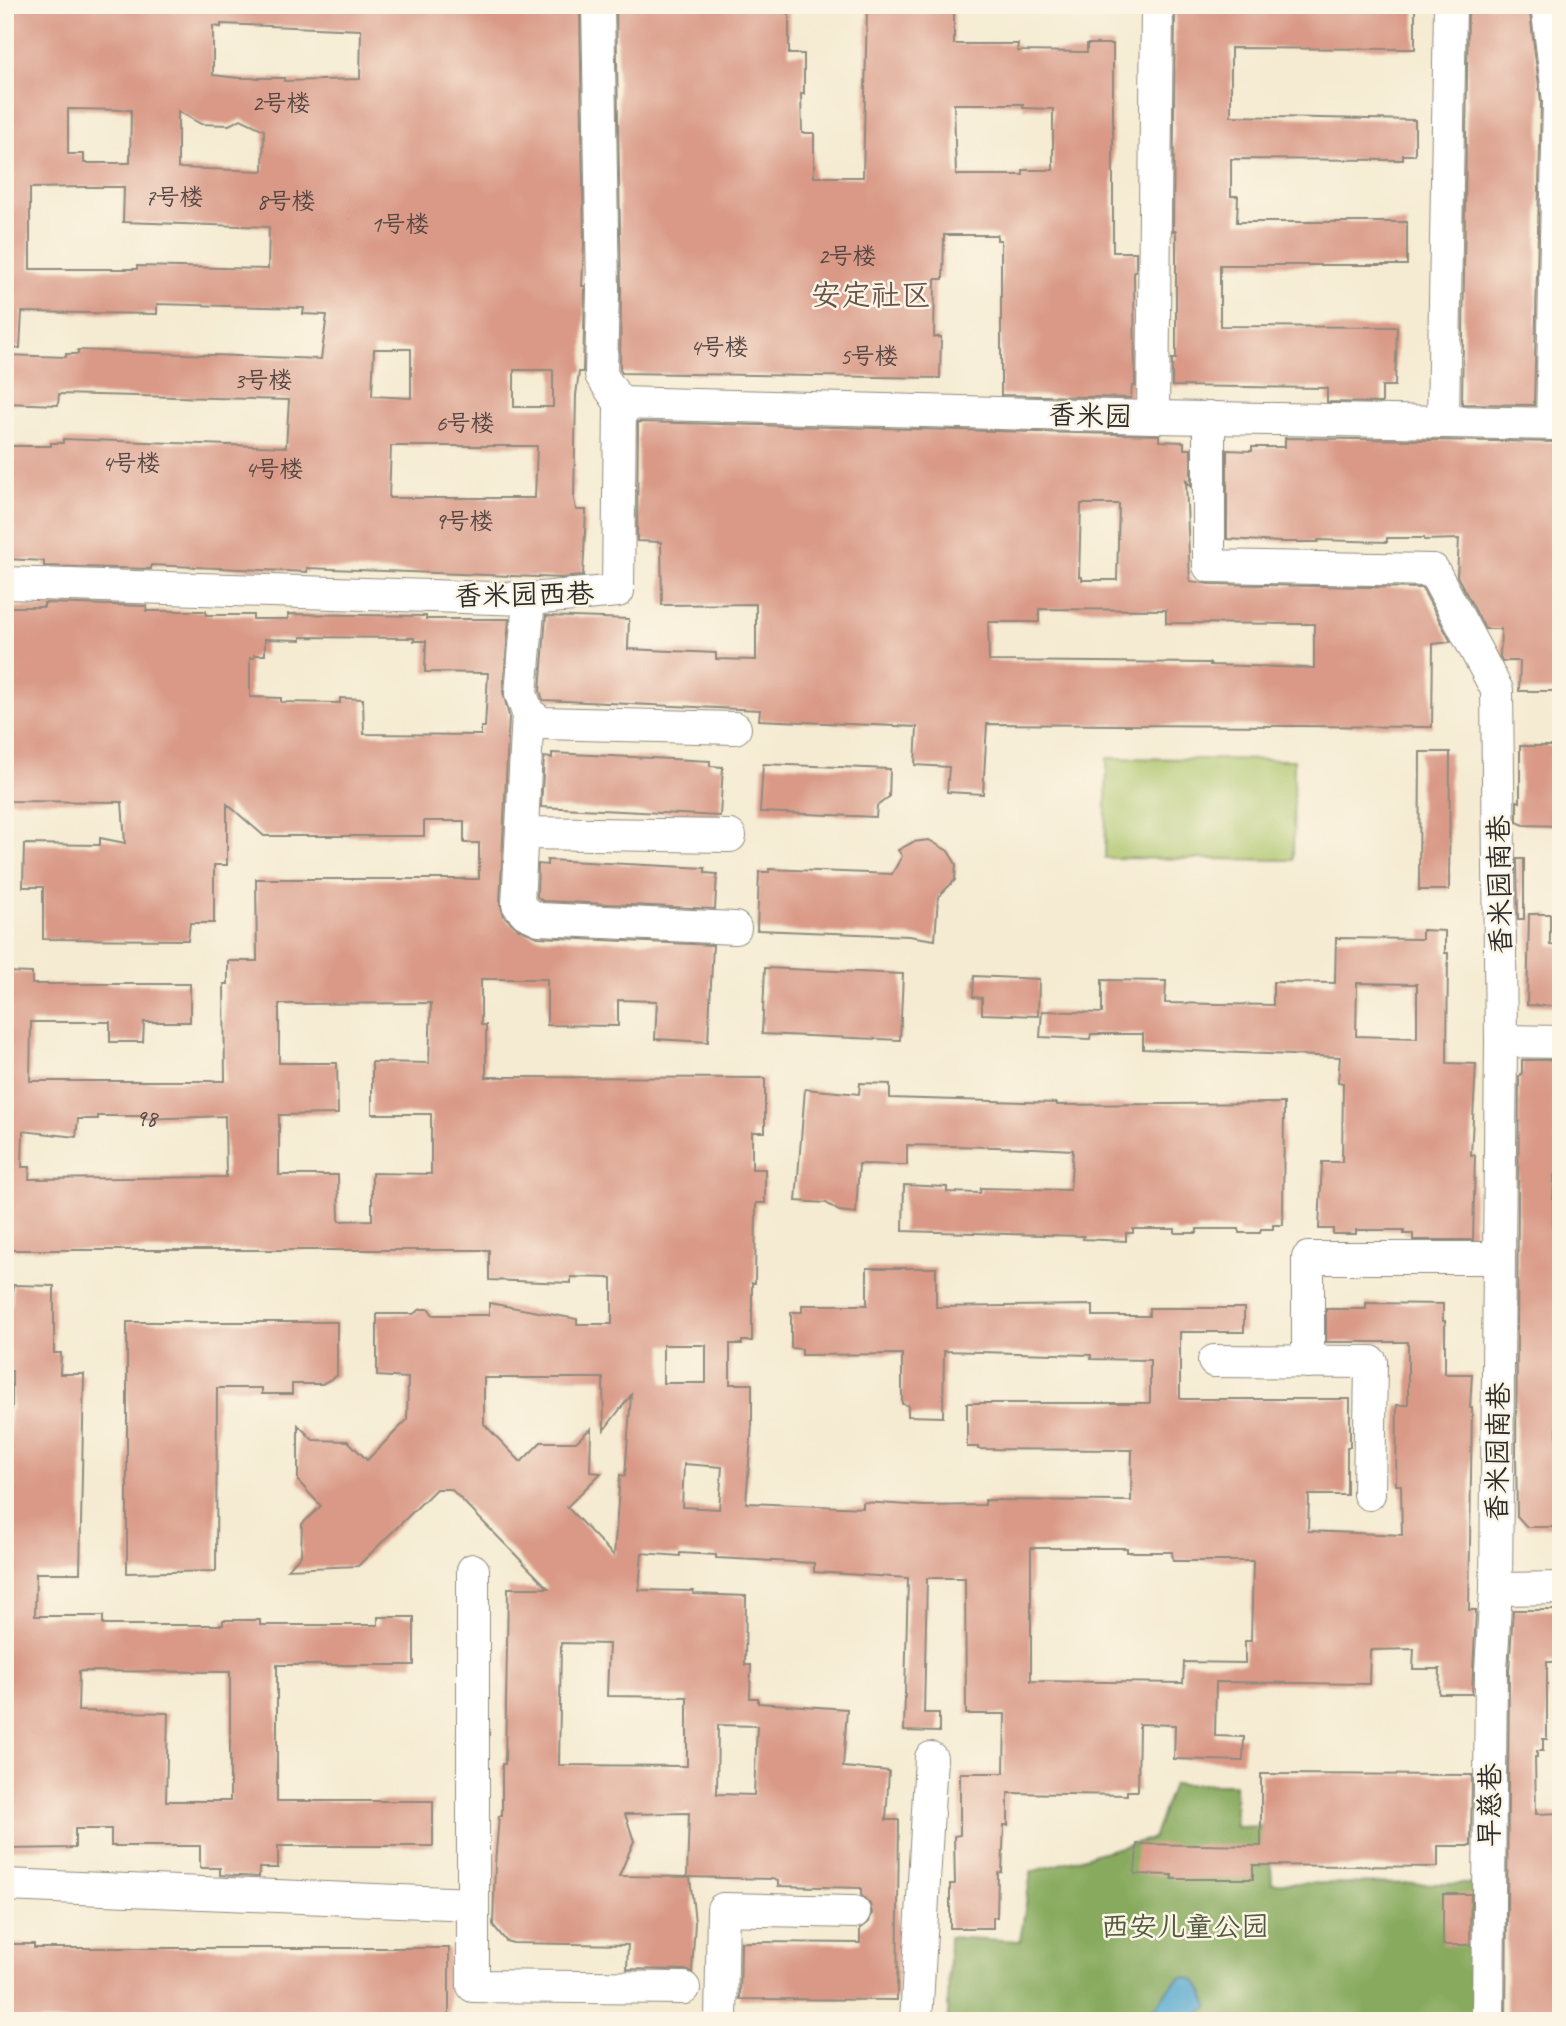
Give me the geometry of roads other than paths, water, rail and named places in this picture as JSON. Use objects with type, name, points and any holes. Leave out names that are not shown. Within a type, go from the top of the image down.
[{"type":"street","points":[[598,5],[603,290],[601,375],[620,403]]},
{"type":"street","points":[[1153,417],[1157,5]]},
{"type":"street","points":[[1443,422],[1450,5]]},
{"type":"street","points":[[1547,5],[1559,101],[1557,424]]},
{"type":"street","name":"香米园","points":[[620,403],[1557,424]]},
{"type":"street","name":"香米园西巷","points":[[5,583],[529,599],[618,591],[620,403]]},
{"type":"street","name":"香米园南巷","points":[[1209,417],[1209,566],[1433,570],[1497,690],[1501,1041],[1496,1589]]},
{"type":"street","points":[[529,599],[521,694],[528,713],[517,904],[526,913],[539,919],[735,928]]},
{"type":"street","points":[[528,713],[542,723],[735,729]]},
{"type":"street","points":[[522,833],[730,836]]},
{"type":"street","points":[[1501,1041],[1561,1042]]},
{"type":"street","points":[[1308,1362],[1308,1258],[1499,1258]]},
{"type":"street","points":[[1214,1361],[1371,1363],[1369,1494]]},
{"type":"street","points":[[473,1570],[473,1986],[684,1988]]},
{"type":"street","points":[[1496,1589],[1561,1588]]},
{"type":"street","name":"早慈巷","points":[[1488,2021],[1491,1670],[1496,1589]]},
{"type":"street","points":[[916,2021],[931,1758]]},
{"type":"street","points":[[5,1885],[473,1904]]},
{"type":"street","points":[[721,2021],[723,1909],[854,1912]]},
{"type":"water","points":[[1183,1977],[1197,1983],[1209,2006],[1190,2021],[1106,2021],[1144,2015],[1159,2003],[1173,1983]]},
{"type":"district","name":"安定社区","points":[[871,295]]},
{"type":"park label","name":"西安儿童公园","points":[[1185,1926]]}]
